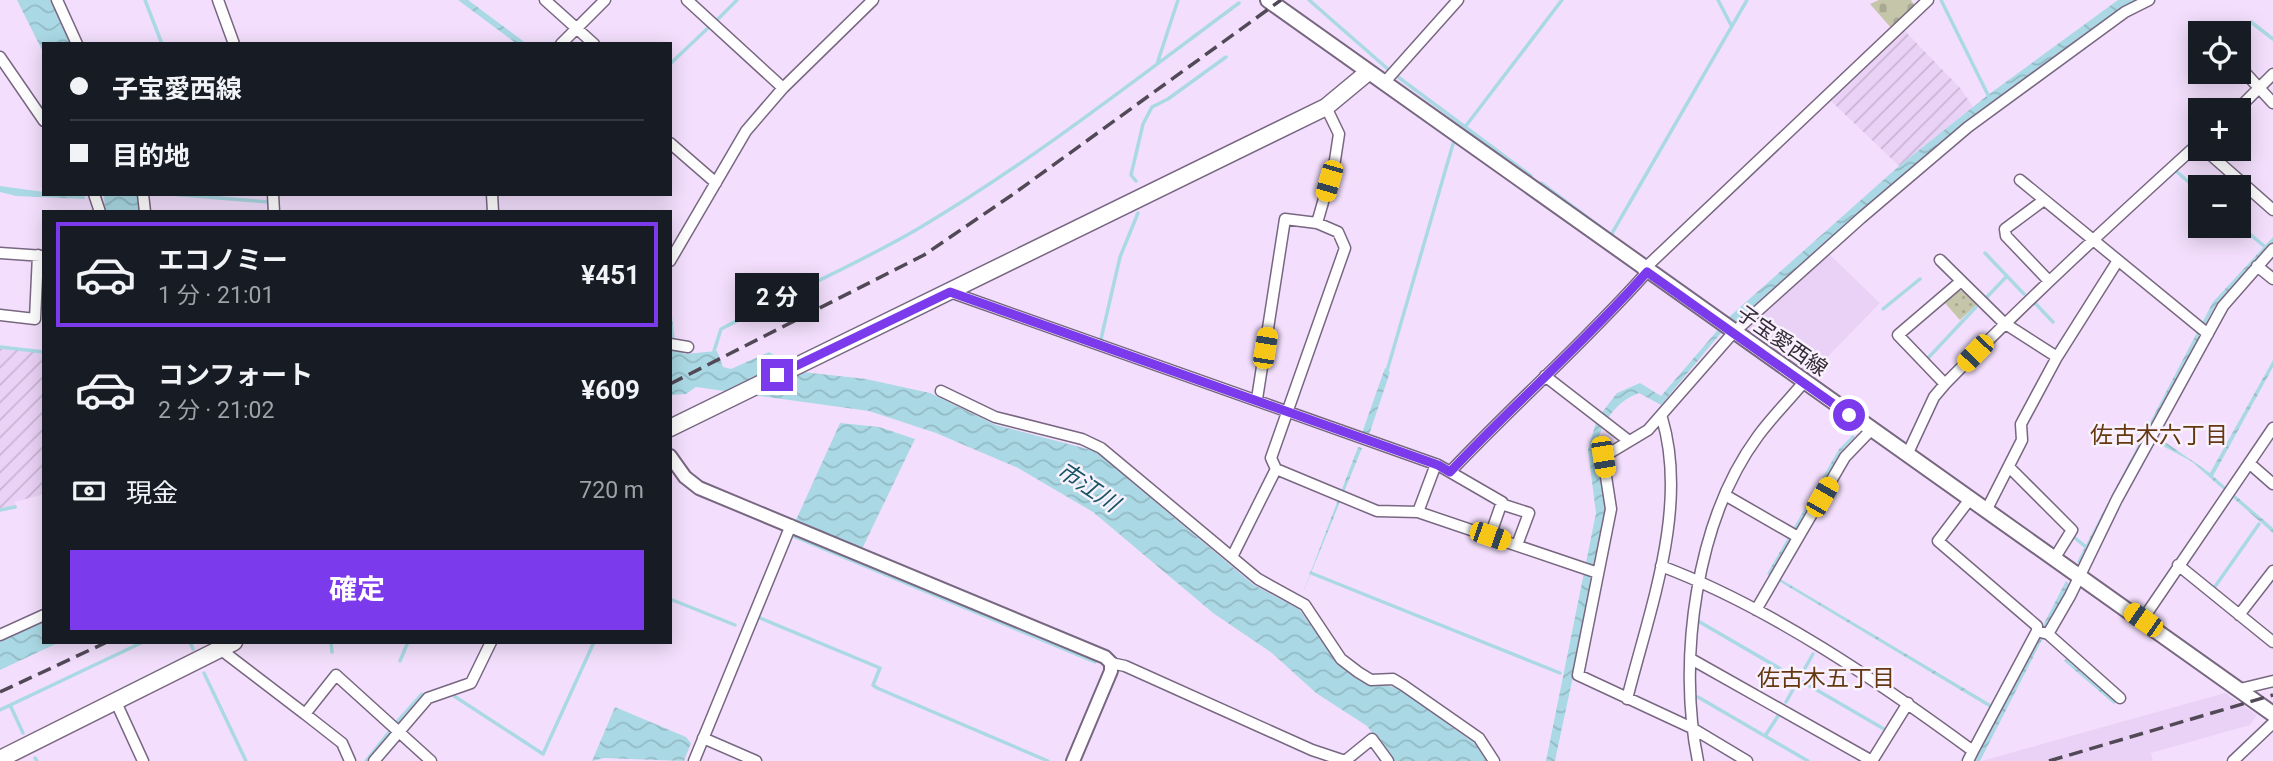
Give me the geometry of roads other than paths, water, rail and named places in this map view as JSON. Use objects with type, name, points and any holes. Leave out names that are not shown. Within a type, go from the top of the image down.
[{"type":"main road","name":"子宝愛西線","points":[[1268,0],[1870,431],[2143,620],[2273,714]]},
{"type":"main road","points":[[672,427],[1326,107],[1367,73]]},
{"type":"main road","points":[[0,758],[227,646]]},
{"type":"street","points":[[57,0],[76,42]]},
{"type":"street","points":[[218,0],[233,42]]},
{"type":"street","points":[[545,0],[592,42]]},
{"type":"street","points":[[563,42],[605,0]]},
{"type":"street","points":[[687,0],[783,88]]},
{"type":"street","points":[[672,258],[746,131],[783,88],[873,0]]},
{"type":"street","points":[[1383,84],[1458,0]]},
{"type":"street","points":[[1450,472],[1611,312],[1645,271],[1928,0]]},
{"type":"street","points":[[1747,761],[1692,728],[1578,675],[1596,573],[1611,509],[1603,457],[1648,430],[1662,418],[1727,329],[1968,127],[2125,12],[2149,0]]},
{"type":"street","points":[[0,57],[42,118]]},
{"type":"street","points":[[2251,98],[2273,74]]},
{"type":"street","points":[[2251,80],[2273,103]]},
{"type":"street","points":[[1317,223],[1335,160],[1339,135],[1326,107]]},
{"type":"street","points":[[672,145],[716,183]]},
{"type":"street","points":[[1907,455],[1934,397],[1945,384],[2048,280],[2188,156]]},
{"type":"street","points":[[2218,161],[2273,210]]},
{"type":"street","points":[[2020,180],[2203,331]]},
{"type":"street","points":[[2044,200],[2006,229],[2006,236],[2048,280]]},
{"type":"street","points":[[1257,399],[1285,219],[1317,223],[1338,232],[1345,248],[1271,458],[1276,469],[1377,511],[1418,512],[1596,573]]},
{"type":"street","points":[[1968,761],[2043,632],[2080,577],[2203,331],[2273,249]]},
{"type":"street","points":[[0,253],[41,255],[34,318],[0,315]]},
{"type":"street","points":[[1940,260],[2004,323],[2057,358]]},
{"type":"street","points":[[1986,511],[2022,440],[2021,424],[2057,358],[2117,262]]},
{"type":"street","points":[[2258,266],[2273,279]]},
{"type":"street","points":[[1945,384],[1898,335],[1960,282]]},
{"type":"street","points":[[950,292],[1436,464],[1502,502],[1490,536]]},
{"type":"street","points":[[673,345],[688,346]]},
{"type":"street","points":[[1545,376],[1629,441]]},
{"type":"street","points":[[1698,761],[1692,728],[1690,623],[1700,581],[1725,495],[1757,437],[1804,382]]},
{"type":"street","points":[[941,391],[1011,423],[1091,442],[1258,579],[1305,605],[1341,659],[1370,680],[1393,679],[1404,685],[1479,738],[1494,761]]},
{"type":"street","points":[[1627,699],[1671,522],[1667,435],[1662,418]]},
{"type":"street","points":[[2143,620],[2273,428]]},
{"type":"street","points":[[1756,610],[1775,578],[1794,535],[1845,457],[1870,431]]},
{"type":"street","points":[[672,459],[692,485],[1105,657],[1111,663],[1125,666],[1312,750],[1345,761],[1372,739],[1388,761]]},
{"type":"street","points":[[2249,463],[2273,484]]},
{"type":"street","points":[[1418,512],[1436,464]]},
{"type":"street","points":[[2009,467],[2070,533],[2054,559]]},
{"type":"street","points":[[1232,557],[1276,469]]},
{"type":"street","points":[[1725,495],[1794,535]]},
{"type":"street","points":[[1970,499],[1938,541],[2120,698]]},
{"type":"street","points":[[1501,505],[1529,513],[1517,545]]},
{"type":"street","points":[[694,761],[791,525]]},
{"type":"street","points":[[2178,565],[2273,642]]},
{"type":"street","points":[[1661,566],[1700,581],[1756,610],[1908,703],[1973,751]]},
{"type":"street","points":[[2239,615],[2273,571]]},
{"type":"street","points":[[0,635],[42,616]]},
{"type":"street","points":[[373,761],[428,698],[471,683],[490,644]]},
{"type":"street","points":[[227,646],[342,743],[351,761]]},
{"type":"street","points":[[1690,659],[1872,761],[1908,703]]},
{"type":"street","points":[[1073,761],[1111,671],[1111,663]]},
{"type":"street","points":[[305,714],[336,675],[431,761]]},
{"type":"street","points":[[2240,689],[2273,681]]},
{"type":"street","points":[[115,700],[143,761]]},
{"type":"street","points":[[2233,761],[2273,723]]},
{"type":"street","points":[[704,738],[756,761]]},
{"type":"water","points":[[17,0],[50,0],[70,42],[42,42],[42,50]]},
{"type":"water","points":[[458,0],[468,0],[524,42],[514,42]]},
{"type":"water","points":[[2118,0],[2136,0],[1909,170],[1738,323],[1720,334],[1661,405],[1639,393],[1623,402],[1610,415],[1601,431],[1596,449],[1605,513],[1594,575],[1555,761],[1546,761],[1596,513],[1588,450],[1597,419],[1617,393],[1640,383],[1661,396],[1728,318],[1899,166],[1988,95]]},
{"type":"water","points":[[0,186],[42,192],[42,196],[84,196],[85,199],[16,196],[0,192]]},
{"type":"water","points":[[104,196],[138,196],[139,210],[105,210]]},
{"type":"water","points":[[2273,237],[2273,243],[2215,306],[2081,564],[2077,562],[2213,302]]},
{"type":"water","name":"市江川","points":[[672,316],[676,350],[685,354],[717,351],[723,367],[731,369],[769,352],[784,361],[784,370],[866,379],[930,393],[996,425],[1095,451],[1254,585],[1299,609],[1341,666],[1365,681],[1398,688],[1477,745],[1486,761],[1394,761],[1367,726],[1316,693],[1272,653],[1213,613],[1093,512],[1018,468],[936,433],[869,411],[696,387],[686,394],[672,395]]},
{"type":"water","points":[[2273,360],[2273,367],[2213,476],[2273,528],[2273,533],[2191,461],[2159,444],[2162,440],[2210,473]]},
{"type":"water","points":[[1385,368],[1390,372],[1369,435],[1362,433]]},
{"type":"water","points":[[840,423],[879,427],[915,439],[862,549],[796,520]]},
{"type":"water","points":[[1853,435],[1855,437],[1842,450],[1772,570],[1782,580],[1994,706],[1992,709],[1767,574],[1839,449]]},
{"type":"water","points":[[1358,447],[1362,448],[1302,595]]},
{"type":"water","points":[[2066,581],[2070,585],[1980,761],[1973,761]]},
{"type":"water","points":[[42,622],[42,644],[56,644],[0,670],[0,642]]},
{"type":"water","points":[[2066,659],[2116,701],[2114,704],[2064,661]]},
{"type":"water","points":[[615,707],[686,737],[691,743],[684,761],[604,758],[592,761]]},
{"type":"waterway","points":[[145,0],[161,42]]},
{"type":"waterway","points":[[717,20],[737,0]]},
{"type":"waterway","points":[[1157,64],[1178,0]]},
{"type":"waterway","points":[[1309,0],[1389,70]]},
{"type":"waterway","points":[[1465,127],[1562,0]]},
{"type":"waterway","points":[[1718,0],[1731,25]]},
{"type":"waterway","points":[[1541,183],[1611,235],[1747,0]]},
{"type":"waterway","points":[[1941,0],[1990,99]]},
{"type":"waterway","points":[[714,351],[721,329],[872,254],[962,202],[1083,119],[1239,3]]},
{"type":"waterway","points":[[2251,22],[2273,39]]},
{"type":"waterway","points":[[672,62],[709,27]]},
{"type":"waterway","points":[[1136,181],[1131,175],[1143,124],[1152,107],[1168,99],[1226,57]]},
{"type":"waterway","points":[[1398,77],[1531,176]]},
{"type":"waterway","points":[[1387,371],[1453,144]]},
{"type":"waterway","points":[[2176,171],[2188,182]]},
{"type":"waterway","points":[[194,196],[268,202]]},
{"type":"waterway","points":[[1101,339],[1120,257],[1138,213]]},
{"type":"waterway","points":[[2251,235],[2264,246]]},
{"type":"waterway","points":[[1985,253],[2024,294]]},
{"type":"waterway","points":[[1985,299],[2007,276]]},
{"type":"waterway","points":[[1883,309],[1920,279]]},
{"type":"waterway","points":[[2033,301],[2053,322]]},
{"type":"waterway","points":[[1928,358],[1976,307]]},
{"type":"waterway","points":[[0,347],[42,352]]},
{"type":"waterway","points":[[0,510],[15,507]]},
{"type":"waterway","points":[[2214,588],[2259,524]]},
{"type":"waterway","points":[[2070,534],[2086,547]]},
{"type":"waterway","points":[[793,536],[1095,662]]},
{"type":"waterway","points":[[1311,573],[1560,673]]},
{"type":"waterway","points":[[672,600],[735,625]]},
{"type":"waterway","points":[[760,618],[880,668],[873,685],[877,688],[1048,761]]},
{"type":"waterway","points":[[1698,621],[1884,729]]},
{"type":"waterway","points":[[0,710],[139,644]]},
{"type":"waterway","points":[[191,644],[193,649]]},
{"type":"waterway","points":[[331,644],[332,652]]},
{"type":"waterway","points":[[400,661],[407,644]]},
{"type":"waterway","points":[[454,696],[543,754],[593,644]]},
{"type":"waterway","points":[[1786,702],[1813,654]]},
{"type":"waterway","points":[[204,673],[246,761]]},
{"type":"waterway","points":[[398,721],[422,694]]},
{"type":"waterway","points":[[1698,697],[1808,761]]},
{"type":"waterway","points":[[10,705],[23,733]]},
{"type":"waterway","points":[[1765,736],[1778,716]]},
{"type":"waterway","points":[[366,761],[390,731]]},
{"type":"railway","points":[[672,383],[924,255],[1012,195],[1281,0]]},
{"type":"railway","points":[[0,692],[103,644]]},
{"type":"railway","points":[[2049,761],[2273,695]]},
{"type":"district","name":"佐古木六丁目","points":[[2159,435]]},
{"type":"district","name":"佐古木五丁目","points":[[1826,678]]}]
